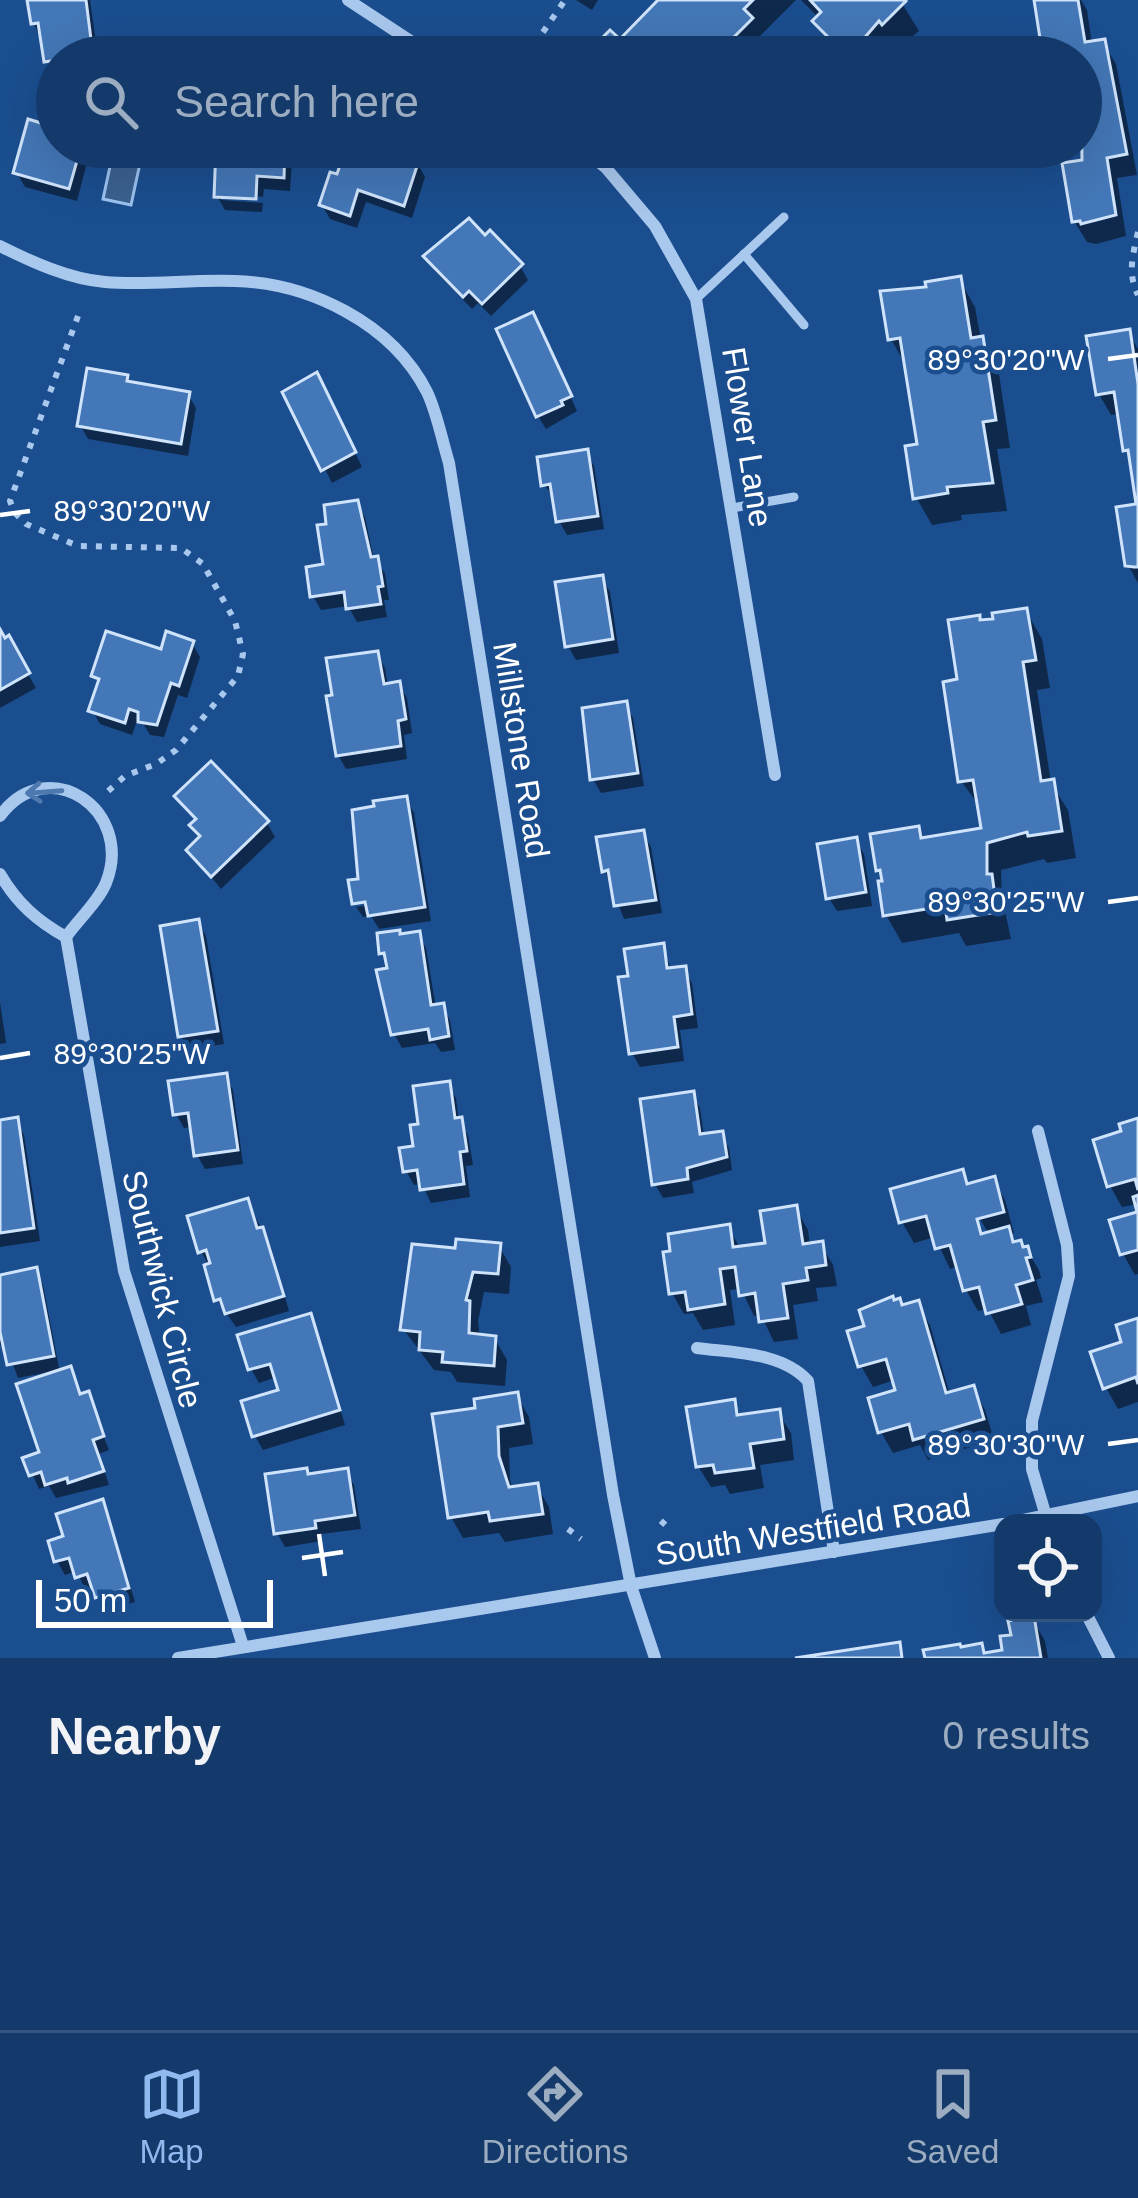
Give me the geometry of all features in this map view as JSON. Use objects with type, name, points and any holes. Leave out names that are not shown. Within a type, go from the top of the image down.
[{"type":"street","points":[[348,0],[403,36]]},
{"type":"street","name":"Flower Lane","points":[[606,168],[656,226],[696,298],[775,775]]},
{"type":"street","name":"Millstone Road","points":[[0,246],[52,269],[100,282],[237,280],[278,285],[340,306],[403,358],[427,392],[449,463],[609,1471],[631,1586],[656,1658]]},
{"type":"street","points":[[0,816],[22,794],[44,788],[87,798],[109,836],[110,859],[105,884],[66,937],[14,898],[0,874]]},
{"type":"street","name":"Southwick Circle","points":[[66,937],[124,1271],[243,1646]]},
{"type":"street","points":[[1038,1131],[1067,1245],[1069,1276],[1032,1420],[1032,1469],[1045,1514]]},
{"type":"street","points":[[697,1348],[756,1355],[795,1366],[808,1381],[834,1552]]},
{"type":"street","name":"South Westfield Road","points":[[1070,1514],[1138,1496]]},
{"type":"street","name":"South Westfield Road","points":[[178,1658],[994,1526]]},
{"type":"street","points":[[1091,1622],[1109,1658]]},
{"type":"lane","points":[[696,298],[784,217]]},
{"type":"lane","points":[[744,254],[804,325]]},
{"type":"lane","points":[[732,508],[794,497]]},
{"type":"path","points":[[540,36],[565,0]]},
{"type":"path","points":[[1138,232],[1131,281],[1138,295]]},
{"type":"path","points":[[78,316],[10,501],[15,513],[26,524],[78,546],[181,548],[202,564],[218,587],[235,621],[243,654],[238,676],[176,750],[125,776],[95,807]]},
{"type":"path","points":[[661,1525],[671,1514]]},
{"type":"path","points":[[568,1529],[581,1539]]},
{"type":"water","points":[[110,168],[139,168],[131,205],[103,199]]},
{"type":"building","points":[[27,0],[86,0],[91,36],[40,36],[38,23],[31,24]]},
{"type":"building","points":[[658,0],[753,0],[744,9],[753,18],[735,36],[623,36]]},
{"type":"building","points":[[810,0],[906,1],[866,36],[827,36],[812,21],[821,12]]},
{"type":"building","points":[[1034,0],[1078,0],[1084,36],[1040,36]]},
{"type":"building","points":[[1105,39],[1127,154],[1107,158],[1116,215],[1072,222],[1063,168],[1102,168]]},
{"type":"building","points":[[28,119],[36,121],[36,168],[75,168],[69,189],[13,173]]},
{"type":"building","points":[[215,168],[284,168],[284,178],[257,176],[256,199],[214,197]]},
{"type":"building","points":[[339,168],[416,168],[404,206],[358,190],[350,216],[319,205],[330,172],[337,174]]},
{"type":"building","points":[[469,218],[485,235],[490,230],[523,264],[482,304],[469,291],[463,297],[423,256]]},
{"type":"building","points":[[961,276],[971,338],[983,336],[996,420],[983,422],[993,483],[947,487],[948,493],[913,499],[905,446],[917,444],[900,338],[888,340],[880,291],[926,287],[925,282]]},
{"type":"building","points":[[533,312],[572,396],[536,417],[496,329]]},
{"type":"building","points":[[1130,329],[1138,384],[1138,567],[1125,566],[1116,507],[1136,504],[1128,450],[1123,451],[1114,392],[1096,395],[1086,336]]},
{"type":"building","points":[[87,368],[190,392],[181,444],[77,426]]},
{"type":"building","points":[[317,372],[356,452],[321,471],[282,392]]},
{"type":"building","points":[[588,449],[598,516],[556,522],[550,484],[541,486],[537,457]]},
{"type":"building","points":[[358,500],[383,586],[378,587],[381,604],[346,609],[344,592],[310,597],[306,567],[323,564],[317,525],[326,524],[324,505]]},
{"type":"building","points":[[603,575],[613,639],[565,647],[555,582]]},
{"type":"building","points":[[1027,608],[1036,660],[1023,662],[1041,781],[1054,779],[1062,831],[1028,836],[1027,832],[987,843],[987,874],[992,874],[997,912],[947,920],[945,906],[883,916],[878,881],[882,881],[870,834],[919,826],[921,838],[981,828],[973,780],[958,782],[943,682],[957,679],[948,620],[980,615],[980,620],[993,619],[992,613]]},
{"type":"building","points":[[0,629],[5,638],[9,635],[30,673],[0,690]]},
{"type":"building","points":[[106,631],[161,649],[166,631],[194,641],[179,686],[171,683],[157,725],[138,722],[138,712],[129,709],[125,723],[88,711],[99,679],[91,676]]},
{"type":"building","points":[[378,651],[384,684],[400,681],[406,719],[398,721],[401,746],[336,756],[326,696],[332,695],[326,658]]},
{"type":"building","points":[[627,701],[638,773],[590,780],[582,708]]},
{"type":"building","points":[[211,761],[269,821],[211,877],[186,850],[200,836],[189,825],[196,819],[174,796]]},
{"type":"building","points":[[407,796],[425,907],[368,916],[365,902],[352,904],[348,880],[358,879],[352,810]]},
{"type":"building","points":[[644,830],[656,900],[614,906],[596,837]]},
{"type":"building","points":[[857,837],[866,892],[826,899],[817,844]]},
{"type":"building","points":[[199,919],[218,1031],[178,1037],[160,926]]},
{"type":"building","points":[[400,930],[400,934],[420,931],[431,1005],[444,1003],[449,1036],[430,1040],[428,1029],[391,1035],[376,970],[387,968],[384,953],[379,954],[377,933]]},
{"type":"building","points":[[664,943],[667,968],[686,966],[692,1014],[674,1017],[678,1047],[629,1054],[618,977],[628,976],[624,949]]},
{"type":"building","points":[[227,1073],[238,1150],[194,1156],[188,1113],[173,1115],[168,1081]]},
{"type":"building","points":[[450,1081],[455,1118],[462,1117],[467,1151],[460,1152],[464,1184],[420,1190],[417,1170],[403,1172],[399,1148],[413,1146],[410,1125],[418,1124],[413,1086]]},
{"type":"building","points":[[694,1091],[700,1134],[723,1131],[727,1157],[687,1168],[688,1179],[652,1185],[640,1099]]},
{"type":"building","points":[[18,1117],[34,1228],[0,1233],[0,1120]]},
{"type":"building","points":[[1138,1118],[1138,1190],[1135,1179],[1107,1187],[1093,1140],[1121,1131],[1119,1124]]},
{"type":"building","points":[[963,1169],[967,1184],[995,1176],[1004,1212],[977,1219],[981,1234],[1009,1226],[1013,1242],[1021,1240],[1023,1247],[1028,1246],[1031,1257],[1026,1258],[1033,1280],[1016,1285],[1022,1304],[986,1314],[979,1287],[963,1291],[950,1245],[935,1249],[926,1216],[899,1223],[890,1189]]},
{"type":"building","points":[[1138,1195],[1138,1250],[1120,1255],[1109,1220],[1137,1212],[1133,1197]]},
{"type":"building","points":[[248,1198],[257,1228],[263,1227],[284,1296],[225,1314],[220,1299],[214,1301],[204,1265],[210,1263],[206,1250],[198,1253],[187,1216]]},
{"type":"building","points":[[797,1205],[803,1244],[823,1241],[826,1265],[806,1268],[808,1280],[783,1284],[788,1318],[759,1322],[755,1293],[739,1296],[735,1267],[720,1269],[725,1304],[688,1310],[685,1292],[669,1294],[663,1252],[670,1251],[668,1234],[730,1224],[733,1247],[765,1243],[760,1211]]},
{"type":"building","points":[[456,1239],[501,1243],[498,1274],[473,1272],[466,1300],[470,1301],[469,1333],[496,1336],[494,1366],[442,1362],[443,1352],[419,1350],[420,1332],[400,1330],[412,1244],[455,1248]]},
{"type":"building","points":[[37,1267],[54,1356],[7,1365],[0,1332],[0,1275]]},
{"type":"building","points":[[893,1296],[902,1305],[919,1300],[946,1393],[974,1385],[984,1419],[913,1440],[909,1424],[878,1433],[868,1398],[895,1390],[886,1359],[858,1367],[847,1331],[864,1326],[859,1310]]},
{"type":"building","points":[[311,1313],[340,1410],[252,1437],[241,1401],[278,1390],[270,1364],[248,1370],[237,1335]]},
{"type":"building","points":[[1138,1318],[1138,1384],[1136,1377],[1103,1389],[1090,1352],[1121,1342],[1116,1325]]},
{"type":"building","points":[[71,1366],[80,1394],[89,1391],[104,1436],[93,1440],[104,1471],[45,1485],[41,1472],[29,1476],[22,1458],[39,1452],[16,1384]]},
{"type":"building","points":[[518,1392],[523,1423],[498,1427],[499,1456],[509,1487],[538,1483],[543,1514],[490,1521],[488,1512],[448,1518],[432,1414],[475,1408],[474,1399]]},
{"type":"building","points":[[735,1399],[737,1415],[780,1409],[784,1439],[750,1444],[754,1468],[715,1473],[713,1465],[696,1467],[686,1407]]},
{"type":"building","points":[[307,1468],[308,1474],[348,1468],[355,1515],[315,1521],[316,1528],[274,1534],[265,1474]]},
{"type":"building","points":[[103,1499],[129,1588],[95,1598],[87,1574],[75,1578],[69,1558],[54,1562],[48,1541],[63,1536],[56,1514]]},
{"type":"building","points":[[1008,1622],[1035,1622],[1041,1658],[925,1658],[923,1650],[982,1643],[984,1653],[1002,1650],[1000,1636],[1011,1635]]},
{"type":"building","points":[[900,1642],[902,1658],[795,1658]]}]
